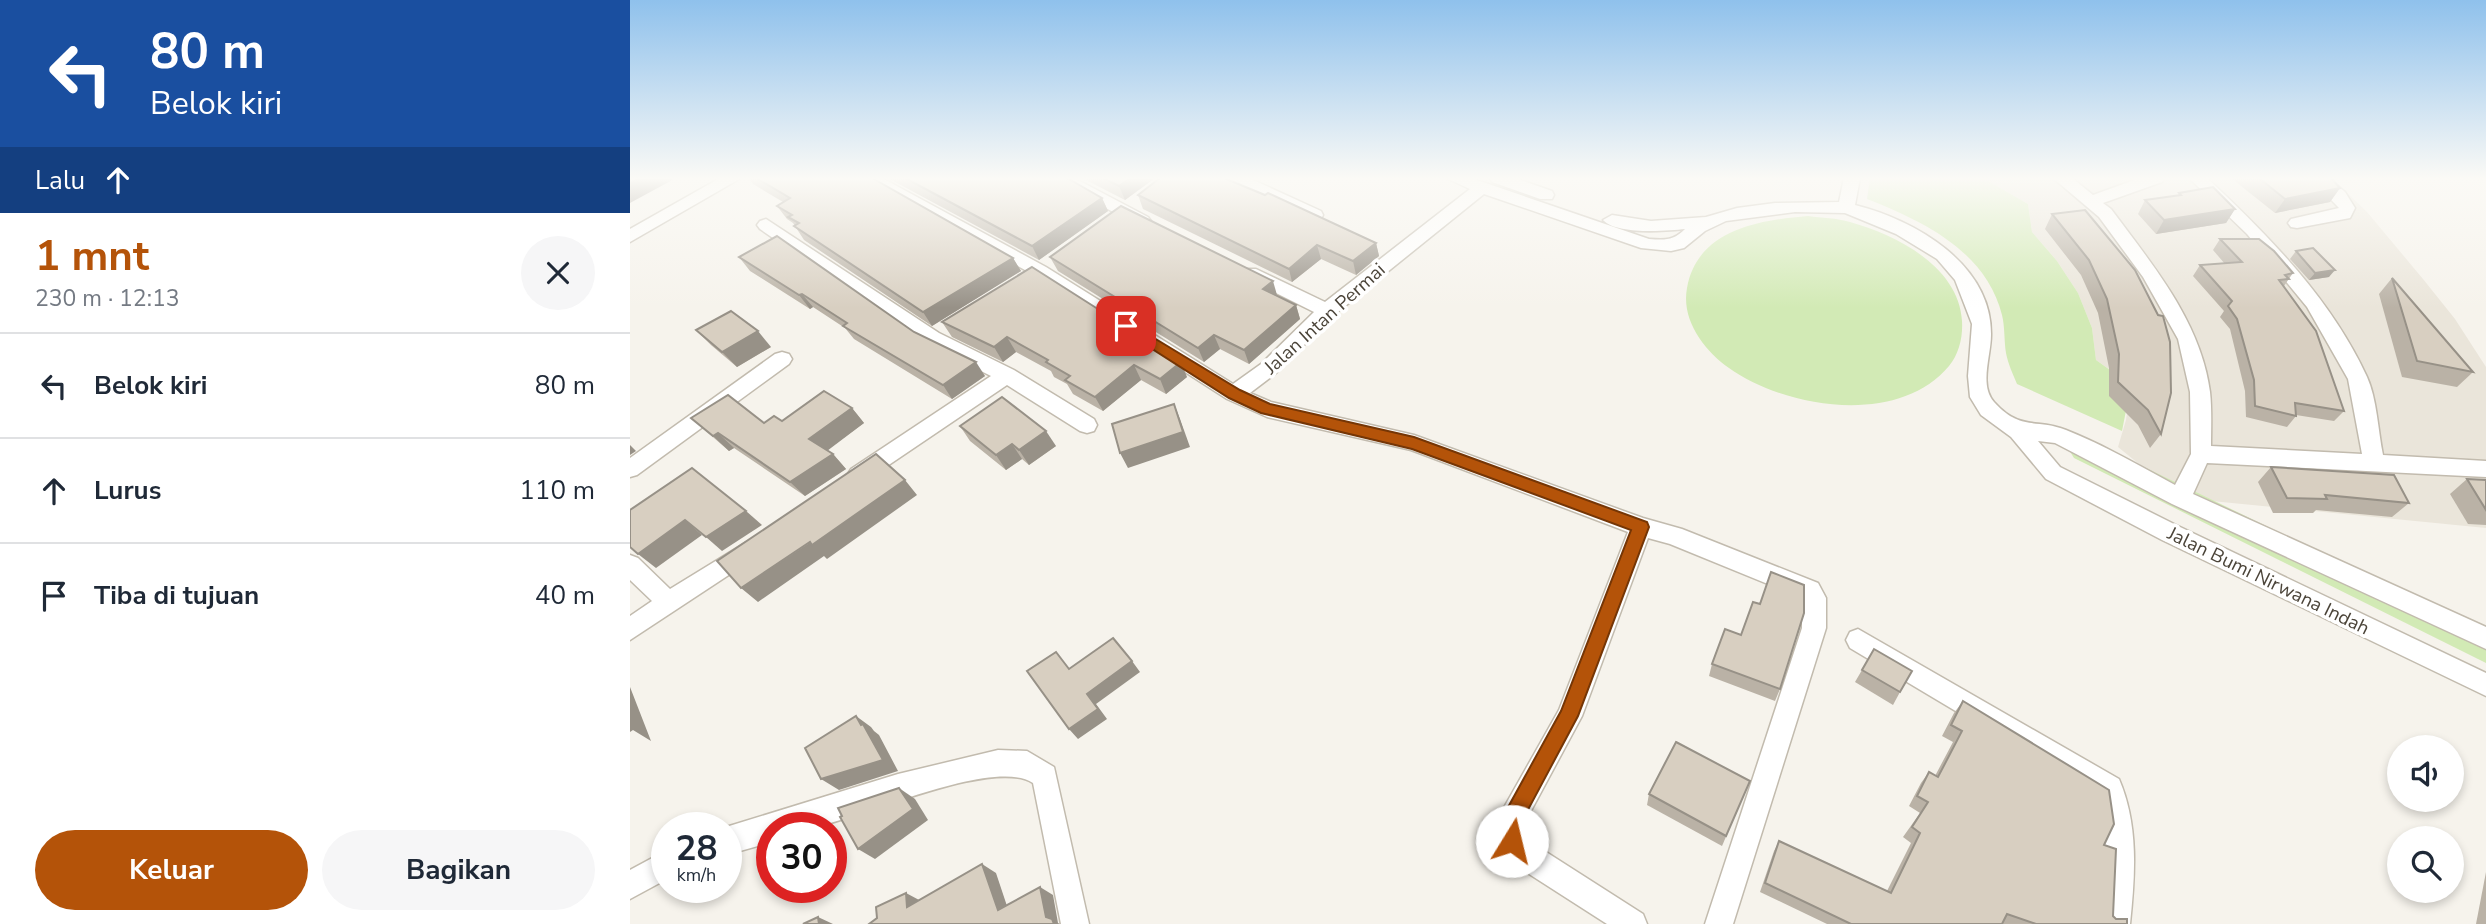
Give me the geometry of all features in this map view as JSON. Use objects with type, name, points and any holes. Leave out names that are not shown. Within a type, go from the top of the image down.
[{"type":"street","points":[[630,236],[656,221]]},
{"type":"street","points":[[949,221],[1040,271],[1234,394],[1267,409],[1414,443],[1641,527],[1674,536],[1810,590],[1814,598],[1814,628],[1719,924]]},
{"type":"street","points":[[1103,226],[1110,221]]},
{"type":"street","points":[[1143,221],[1159,229]]},
{"type":"street","points":[[1329,221],[1335,224]]},
{"type":"street","name":"Jalan Intan Permai","points":[[1234,394],[1268,369],[1391,250],[1433,221]]},
{"type":"street","points":[[1578,221],[1647,244],[1666,247],[1683,243],[1707,222]]},
{"type":"street","points":[[1613,221],[1651,227],[1711,221]]},
{"type":"street","points":[[1877,221],[1913,236],[1940,253],[1954,265],[1966,282],[1982,329],[1978,391],[1992,414],[2018,431]]},
{"type":"street","points":[[2111,221],[2150,274],[2187,339],[2200,392],[2202,454],[2180,498]]},
{"type":"street","points":[[2243,221],[2314,303],[2358,379],[2374,463]]},
{"type":"street","points":[[2297,222],[2302,221]]},
{"type":"street","points":[[766,225],[932,338],[1007,375],[1087,425]]},
{"type":"street","points":[[1020,284],[1061,256]]},
{"type":"street","points":[[1231,264],[1326,310]]},
{"type":"street","points":[[932,338],[955,324]]},
{"type":"street","points":[[630,469],[782,359]]},
{"type":"street","points":[[838,489],[1007,375]]},
{"type":"street","name":"Jalan Bumi Nirwana Indah","points":[[2018,431],[2058,435],[2180,498],[2351,579],[2486,638]]},
{"type":"street","name":"Jalan Bumi Nirwana Indah","points":[[2018,431],[2053,473],[2182,539],[2486,685]]},
{"type":"street","points":[[2202,454],[2486,469]]},
{"type":"street","points":[[1633,924],[1533,860],[1512,841],[1511,820],[1569,716],[1641,527]]},
{"type":"street","points":[[630,629],[759,542]]},
{"type":"street","points":[[630,565],[669,603]]},
{"type":"street","points":[[1858,640],[2110,788],[2122,872],[2116,924]]},
{"type":"street","points":[[821,812],[898,787],[998,763],[1027,764],[1045,776],[1075,924]]},
{"type":"street","points":[[630,885],[651,873]]},
{"type":"shaded area","points":[[2030,221],[2375,221],[2455,319],[2486,367],[2486,528],[2181,498],[2118,447],[2126,420],[2131,385],[2096,360],[2092,328],[2078,293],[2057,261],[2032,232]]},
{"type":"green space","points":[[1769,221],[1845,221],[1887,235],[1922,256],[1938,269],[1958,302],[1962,321],[1961,339],[1958,351],[1949,366],[1927,385],[1901,398],[1872,404],[1841,405],[1780,393],[1752,382],[1729,368],[1711,352],[1696,333],[1688,311],[1687,288],[1693,268],[1703,253],[1717,241],[1751,225]]},
{"type":"green space","points":[[1917,221],[2030,221],[2032,232],[2057,261],[2078,293],[2092,328],[2096,360],[2131,385],[2122,431],[2017,384],[2007,357],[2004,324],[1994,293],[1967,256]]},
{"type":"green space","points":[[2086,439],[2486,632],[2486,663],[2074,458],[2063,440]]},
{"type":"building","points":[[796,221],[948,221],[1013,258],[923,312],[794,226],[799,223]]},
{"type":"building","points":[[986,221],[1068,221],[1032,246]]},
{"type":"building","points":[[1100,221],[1152,221],[1273,281],[1263,289],[1296,305],[1244,350],[1214,335],[1198,348],[1050,257]]},
{"type":"building","points":[[1191,221],[1329,221],[1376,243],[1353,261],[1317,245],[1289,269]]},
{"type":"building","points":[[2058,221],[2094,221],[2135,270],[2158,315],[2163,316],[2170,342],[2171,393],[2161,434],[2148,410],[2118,382],[2119,354],[2107,299],[2089,260]]},
{"type":"building","points":[[777,236],[914,332],[976,362],[943,385],[843,326],[847,323],[739,257]]},
{"type":"building","points":[[2220,239],[2259,239],[2274,251],[2293,273],[2285,275],[2289,279],[2279,280],[2316,331],[2344,411],[2295,403],[2296,416],[2255,406],[2254,380],[2237,319],[2228,306],[2232,301],[2200,265],[2242,262]]},
{"type":"building","points":[[2313,248],[2335,270],[2315,273],[2296,251]]},
{"type":"building","points":[[1032,267],[1181,362],[1160,379],[1134,365],[1095,397],[1065,380],[1070,376],[1046,362],[1048,360],[1007,337],[994,347],[942,322]]},
{"type":"building","points":[[2392,278],[2473,372],[2417,361]]},
{"type":"building","points":[[731,311],[758,331],[722,352],[696,330]]},
{"type":"building","points":[[824,391],[852,408],[809,439],[833,454],[790,482],[718,433],[713,436],[691,418],[728,395],[764,423],[774,416],[782,421]]},
{"type":"building","points":[[1002,397],[1046,431],[1019,450],[1012,444],[996,455],[960,426]]},
{"type":"building","points":[[1174,404],[1183,432],[1120,453],[1112,424]]},
{"type":"building","points":[[876,454],[905,480],[812,545],[810,542],[741,588],[717,561]]},
{"type":"building","points":[[2271,467],[2394,475],[2409,503],[2325,495],[2327,499],[2287,498]]},
{"type":"building","points":[[692,468],[746,511],[706,537],[685,520],[638,554],[630,547],[630,510]]},
{"type":"building","points":[[2467,479],[2486,480],[2486,510]]},
{"type":"building","points":[[1771,572],[1804,585],[1804,613],[1780,689],[1712,664],[1725,629],[1741,635],[1753,602],[1760,604]]},
{"type":"building","points":[[1113,638],[1132,661],[1087,694],[1098,709],[1069,729],[1027,671],[1056,652],[1069,669]]},
{"type":"building","points":[[1874,649],[1912,671],[1900,692],[1862,670]]},
{"type":"building","points":[[1963,701],[2109,790],[2114,824],[2104,845],[2116,849],[2113,916],[2116,919],[2127,919],[2127,924],[2036,924],[2007,914],[2002,924],[1851,924],[1765,883],[1779,841],[1891,893],[1920,833],[1912,827],[1928,802],[1917,796],[1929,772],[1938,777],[1962,731],[1951,725]]},
{"type":"building","points":[[856,716],[883,760],[821,779],[805,748]]},
{"type":"building","points":[[1676,742],[1750,781],[1726,836],[1649,794]]},
{"type":"building","points":[[899,788],[913,809],[858,849],[847,829],[847,812],[840,812],[838,808]]},
{"type":"building","points":[[982,864],[998,910],[1040,887],[1046,917],[1052,919],[1054,924],[869,924],[877,918],[876,907],[906,893],[907,907]]},
{"type":"building","points":[[818,917],[819,924],[803,924]]},
{"type":"route","points":[[1126,326],[1234,394],[1267,409],[1414,443],[1641,527],[1569,716],[1511,820],[1512,841]]}]
